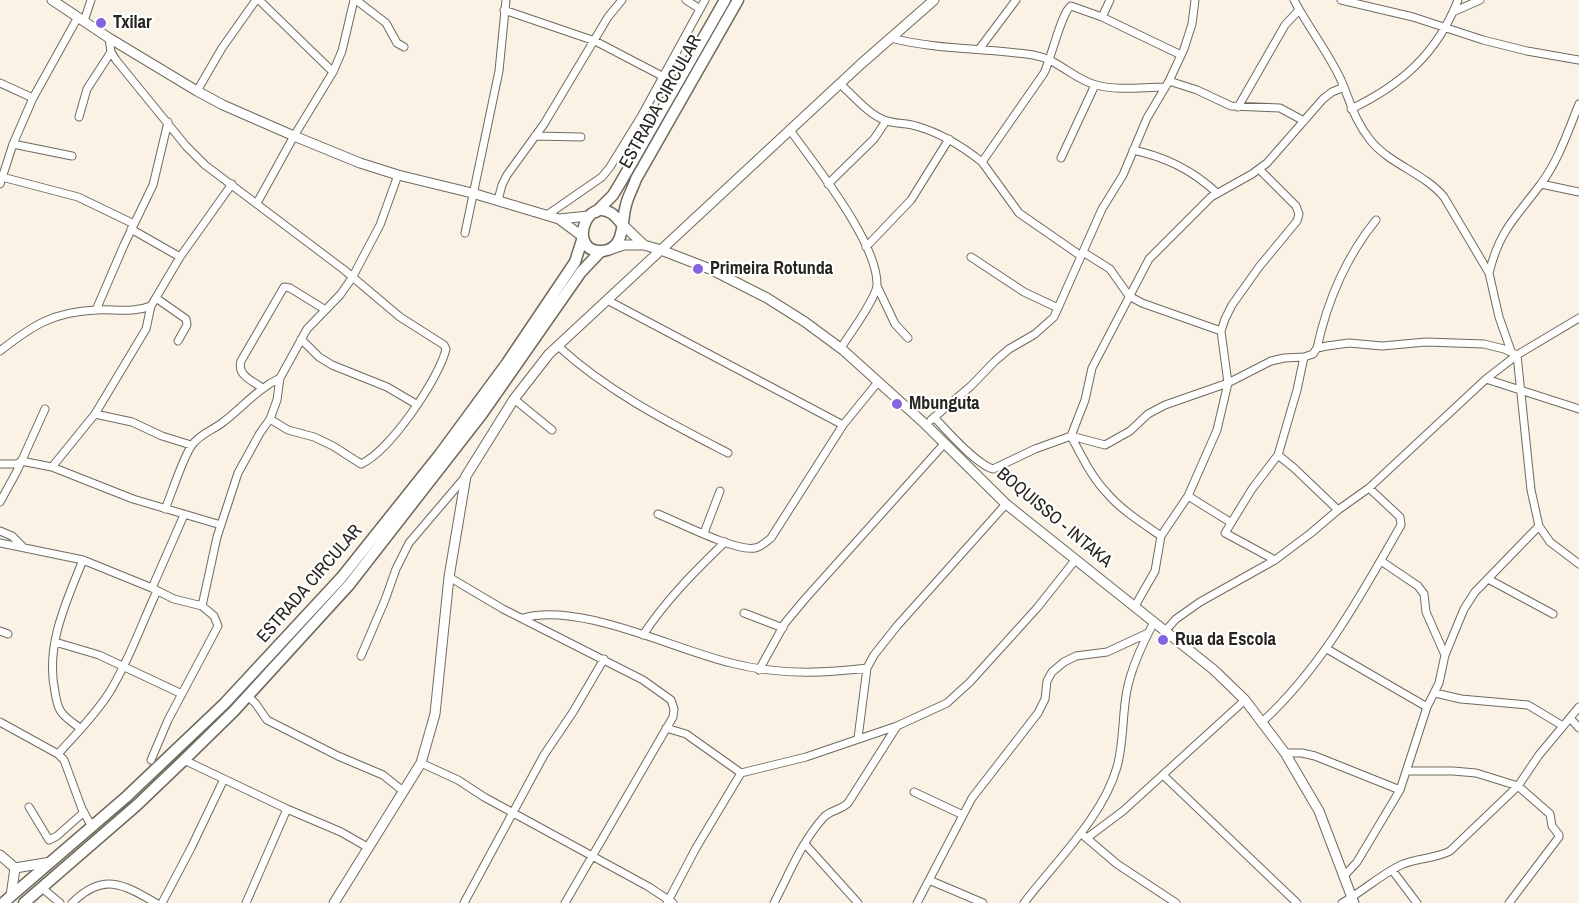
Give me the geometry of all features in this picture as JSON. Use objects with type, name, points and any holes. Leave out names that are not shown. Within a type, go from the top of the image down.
[{"type":"main road","name":"ESTRADA CIRCULAR","points":[[592,214],[613,195],[725,0]]},
{"type":"main road","name":"ESTRADA CIRCULAR","points":[[621,223],[636,179],[738,0]]},
{"type":"main road","points":[[608,212],[621,223],[621,237],[618,243],[604,250],[591,248],[583,237],[583,225],[592,214],[608,212]]},
{"type":"main road","name":"ESTRADA CIRCULAR","points":[[7,900],[125,798],[225,703],[341,578],[440,454],[507,363],[575,262],[583,237]]},
{"type":"main road","name":"ESTRADA CIRCULAR","points":[[24,903],[137,805],[184,760],[248,696],[349,585],[470,430],[580,272],[604,250]]},
{"type":"street","points":[[52,0],[109,38],[223,105],[360,163],[559,219],[583,237]]},
{"type":"street","points":[[91,0],[33,98],[2,175],[78,197],[133,226],[180,257]]},
{"type":"street","points":[[197,91],[211,64],[258,0],[333,72]]},
{"type":"street","points":[[257,203],[333,72],[342,51],[355,0],[386,23],[398,43],[404,47]]},
{"type":"street","points":[[465,233],[499,71],[506,0]]},
{"type":"street","points":[[498,201],[507,175],[535,136],[608,17],[622,0]]},
{"type":"street","points":[[687,0],[700,9]]},
{"type":"street","points":[[547,215],[602,177],[621,151],[705,0]]},
{"type":"street","points":[[361,656],[396,569],[409,543],[466,476],[514,399],[549,354],[934,0]]},
{"type":"street","points":[[980,48],[1017,0]]},
{"type":"street","points":[[1102,17],[1110,0]]},
{"type":"street","points":[[925,424],[971,386],[995,360],[1047,325],[1058,308],[1102,209],[1123,175],[1147,118],[1181,55],[1190,34],[1195,0]]},
{"type":"street","points":[[1294,0],[1333,66],[1344,87],[1351,109],[1372,143],[1386,155],[1435,187],[1444,197],[1489,273],[1499,317],[1514,353],[1531,490],[1539,526],[1550,542],[1579,564]]},
{"type":"street","points":[[1344,0],[1447,27],[1483,40],[1579,60]]},
{"type":"street","points":[[1351,109],[1397,82],[1436,44],[1447,27],[1458,0]]},
{"type":"street","points":[[1453,12],[1480,0]]},
{"type":"street","points":[[982,162],[1041,79],[1051,60],[1067,8],[1075,7],[1102,17],[1181,55]]},
{"type":"street","points":[[504,10],[595,41],[662,76]]},
{"type":"street","points":[[1238,107],[1285,25],[1299,10]]},
{"type":"street","points":[[109,38],[111,52],[116,60],[194,154],[400,317],[444,345],[446,349],[431,381],[389,442],[374,457],[361,464],[333,446],[314,437],[288,430],[270,419]]},
{"type":"street","points":[[891,38],[919,44],[1035,55],[1051,60],[1095,85],[1120,88],[1167,84],[1197,90],[1231,106],[1280,108],[1304,121]]},
{"type":"street","points":[[79,117],[87,89],[111,52]]},
{"type":"street","points":[[0,83],[33,98]]},
{"type":"street","points":[[840,84],[870,112],[886,121],[935,132],[982,162],[1019,213],[1082,254],[1110,269],[1129,296],[1142,303],[1221,331]]},
{"type":"street","points":[[1061,158],[1095,85]]},
{"type":"street","points":[[1071,436],[1085,400],[1092,368],[1149,259],[1217,193],[1259,169],[1323,99],[1344,87]]},
{"type":"street","points":[[1489,273],[1494,252],[1509,223],[1541,184],[1579,104]]},
{"type":"street","points":[[828,184],[874,139],[886,121]]},
{"type":"street","points":[[96,310],[153,185],[168,122]]},
{"type":"street","points":[[790,130],[852,218],[866,247],[875,272],[877,286],[895,324],[908,338]]},
{"type":"street","points":[[535,136],[581,137]]},
{"type":"street","points":[[866,247],[911,200],[949,140]]},
{"type":"street","points":[[14,144],[72,156]]},
{"type":"street","points":[[1133,150],[1170,161],[1198,177],[1217,193]]},
{"type":"street","points":[[1135,606],[1155,571],[1161,536],[1188,496],[1216,430],[1228,383],[1221,331],[1232,305],[1259,267],[1297,221],[1299,214],[1296,206],[1259,169]]},
{"type":"street","points":[[202,606],[220,525],[238,473],[270,419],[277,400],[280,378],[301,339],[352,278],[380,225],[398,175]]},
{"type":"street","points":[[52,467],[95,414],[146,328],[151,306],[180,257],[232,184]]},
{"type":"street","points":[[1541,184],[1579,192]]},
{"type":"street","points":[[559,219],[592,214]]},
{"type":"street","points":[[934,417],[971,454],[988,468],[993,469],[1035,449],[1071,436],[1105,445],[1130,431],[1148,414],[1165,405],[1228,383],[1271,361],[1313,354],[1340,277],[1352,253],[1376,220]]},
{"type":"street","points":[[621,223],[644,245]]},
{"type":"street","points":[[604,250],[624,245],[644,245]]},
{"type":"street","name":"BOQUISSO - INTAKA","points":[[644,245],[710,269],[766,298],[805,322],[840,348],[925,424],[1006,504],[1214,670],[1245,699],[1285,753],[1319,811],[1353,900]]},
{"type":"street","points":[[1479,254],[1494,252]]},
{"type":"street","points":[[971,257],[1024,292],[1058,308]]},
{"type":"street","points":[[840,348],[872,298],[877,286]]},
{"type":"street","points":[[261,387],[243,375],[239,366],[284,287],[290,288],[324,309]]},
{"type":"street","points":[[156,298],[186,319],[187,325],[178,341]]},
{"type":"street","points":[[607,300],[843,425]]},
{"type":"street","points":[[0,351],[42,321],[57,315],[96,310],[131,311],[151,306]]},
{"type":"street","points":[[1165,631],[1176,619],[1200,602],[1275,560],[1369,488],[1514,353],[1579,318]]},
{"type":"street","points":[[301,339],[319,357],[333,365],[387,387],[416,404]]},
{"type":"street","points":[[1317,348],[1349,343],[1382,346],[1426,342],[1484,344],[1514,353]]},
{"type":"street","points":[[558,346],[574,361],[623,397],[728,453]]},
{"type":"street","points":[[1275,560],[1227,535],[1225,531],[1278,455],[1304,357]]},
{"type":"street","points":[[165,509],[191,446],[203,433],[219,425],[241,408],[261,387],[280,378]]},
{"type":"street","points":[[1486,379],[1579,409]]},
{"type":"street","points":[[658,514],[724,542],[755,548],[771,538],[843,425],[878,382]]},
{"type":"street","points":[[514,399],[552,430]]},
{"type":"street","points":[[0,502],[45,409]]},
{"type":"street","points":[[95,414],[132,422],[156,434],[191,446]]},
{"type":"street","points":[[1071,436],[1106,493],[1161,536]]},
{"type":"street","points":[[759,669],[783,628],[826,574],[944,444]]},
{"type":"street","points":[[1278,455],[1338,510]]},
{"type":"street","points":[[0,464],[17,464],[21,461],[52,467],[122,495],[220,525]]},
{"type":"street","points":[[334,903],[421,763],[435,714],[449,577],[466,476]]},
{"type":"street","points":[[1262,723],[1298,687],[1327,649],[1401,525],[1402,520],[1369,488]]},
{"type":"street","points":[[704,533],[720,491]]},
{"type":"street","points":[[1188,496],[1230,522]]},
{"type":"street","points":[[858,738],[867,668],[874,655],[1006,504]]},
{"type":"street","points":[[58,754],[100,706],[124,665],[184,515]]},
{"type":"street","points":[[1345,875],[1357,862],[1400,790],[1427,707],[1435,693],[1445,655],[1464,609],[1475,592],[1539,526]]},
{"type":"street","points":[[0,531],[12,536],[22,547]]},
{"type":"street","points":[[643,635],[658,612],[676,591],[724,542]]},
{"type":"street","points":[[0,543],[83,560],[174,599],[202,606],[214,616],[218,626],[163,731],[151,760]]},
{"type":"street","points":[[421,763],[458,780],[670,902],[696,848],[741,773],[806,757],[897,726],[932,711],[955,697],[1037,608],[1076,559]]},
{"type":"street","points":[[81,729],[64,716],[58,707],[52,657],[66,603],[83,560]]},
{"type":"street","points":[[1381,561],[1418,586],[1424,594],[1426,612],[1445,655]]},
{"type":"street","points":[[449,577],[523,618],[604,658],[643,680],[671,700],[674,709],[673,717],[565,903]]},
{"type":"street","points":[[1488,579],[1553,614]]},
{"type":"street","points":[[744,613],[783,628]]},
{"type":"street","points":[[523,618],[544,615],[586,618],[687,651],[759,669],[819,673],[867,668]]},
{"type":"street","points":[[1024,903],[1080,833],[1097,808],[1117,768],[1127,689],[1154,622]]},
{"type":"street","points":[[0,631],[8,634]]},
{"type":"street","points":[[917,903],[972,798],[1038,713],[1045,699],[1047,681],[1052,672],[1076,656],[1107,652],[1148,633]]},
{"type":"street","points":[[55,642],[124,665],[182,694]]},
{"type":"street","points":[[1327,649],[1427,707]]},
{"type":"street","points":[[464,903],[544,755],[573,712],[604,658]]},
{"type":"street","points":[[1435,693],[1461,699],[1528,705],[1563,726]]},
{"type":"street","points":[[248,696],[267,720],[338,756],[383,775],[403,791]]},
{"type":"street","points":[[1087,838],[1123,811],[1245,699]]},
{"type":"street","points":[[1342,903],[1353,900],[1392,870],[1413,860],[1443,855],[1450,851],[1518,786],[1579,707]]},
{"type":"street","points":[[1570,718],[1579,728]]},
{"type":"street","points":[[0,722],[58,754],[64,760],[84,812],[92,826]]},
{"type":"street","points":[[774,903],[805,844],[827,814],[843,808],[848,803],[897,726]]},
{"type":"street","points":[[666,728],[686,734],[741,773]]},
{"type":"street","points":[[1285,753],[1315,756],[1400,790]]},
{"type":"street","points":[[184,760],[341,832],[369,848]]},
{"type":"street","points":[[1407,771],[1453,771],[1476,773],[1499,779],[1518,786],[1550,814],[1552,826],[1559,835],[1509,903]]},
{"type":"street","points":[[1163,775],[1297,903]]},
{"type":"street","points":[[162,903],[224,779]]},
{"type":"street","points":[[914,792],[963,814]]},
{"type":"street","points":[[29,807],[49,840],[57,836],[84,812]]},
{"type":"street","points":[[246,903],[287,809]]},
{"type":"street","points":[[1080,833],[1117,864],[1176,903]]},
{"type":"street","points":[[805,844],[858,903]]},
{"type":"street","points":[[0,855],[15,868]]},
{"type":"street","points":[[15,868],[51,862]]},
{"type":"street","points":[[7,900],[15,868]]},
{"type":"street","points":[[1392,870],[1417,903]]},
{"type":"street","points":[[929,880],[983,903]]},
{"type":"street","points":[[72,903],[83,892],[105,883],[120,885],[156,903]]},
{"type":"street","points":[[42,888],[60,903]]},
{"type":"place","name":"Txilar","points":[[101,23]]},
{"type":"place","name":"Primeira Rotunda","points":[[698,269]]},
{"type":"place","name":"Mbunguta","points":[[897,404]]},
{"type":"place","name":"Rua da Escola","points":[[1163,640]]}]
